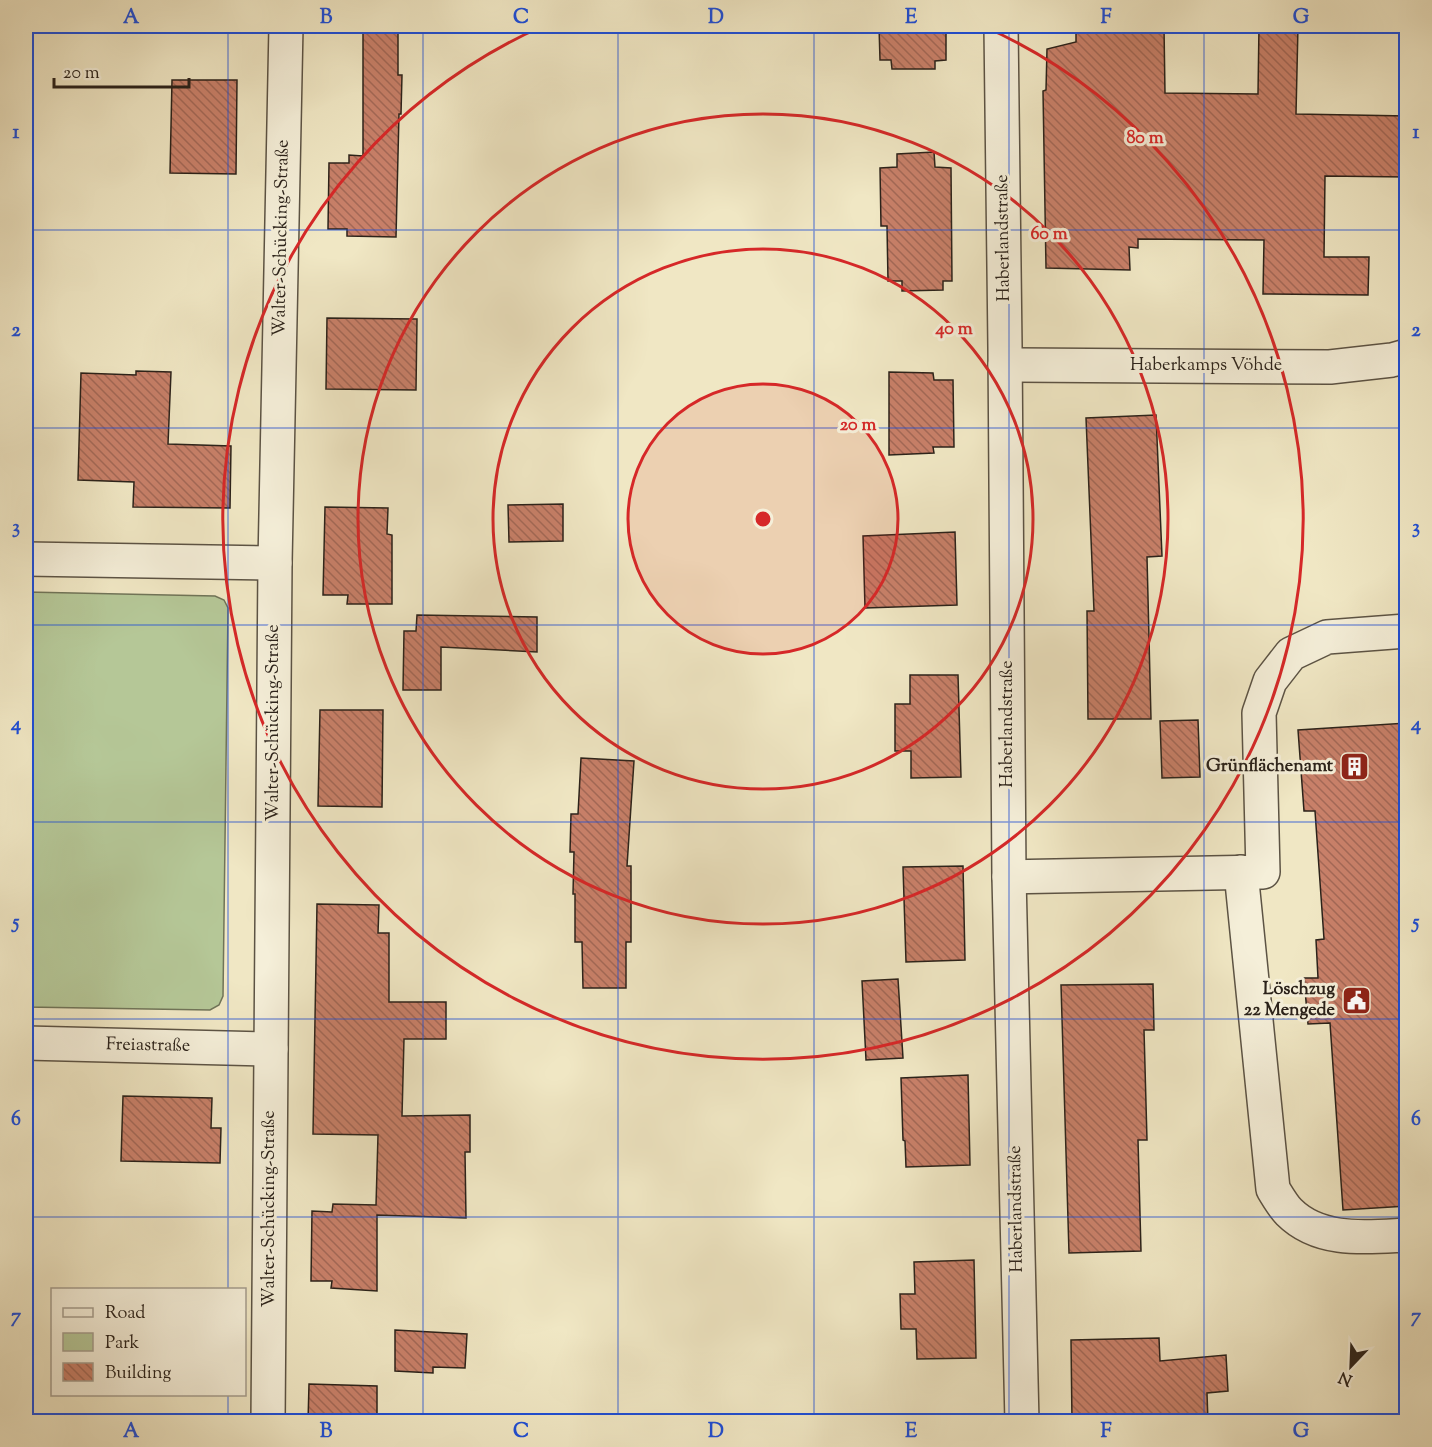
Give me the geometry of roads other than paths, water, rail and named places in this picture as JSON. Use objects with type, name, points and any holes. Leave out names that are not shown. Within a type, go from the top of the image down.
[{"type":"street","name":"Walter-Schücking-Straße","points":[[268,1422],[275,563],[286,26]]},
{"type":"street","name":"Haberlandstraße","points":[[1001,26],[1009,877],[1022,1422]]},
{"type":"street","name":"Haberkamps Vöhde","points":[[1005,365],[1330,367],[1392,360],[1407,356]]},
{"type":"street","points":[[26,559],[275,563]]},
{"type":"street","points":[[1009,877],[1263,872],[1259,713],[1270,681],[1291,654],[1327,637],[1407,631]]},
{"type":"street","points":[[1241,872],[1273,1189],[1289,1212],[1314,1229],[1353,1237],[1407,1235]]},
{"type":"street","name":"Freiastraße","points":[[26,1043],[271,1049]]},
{"type":"place","name":"Grünflächenamt","points":[[1354,767]]},
{"type":"place","name":"Löschzug 22 Mengede","points":[[1356,1000]]}]
